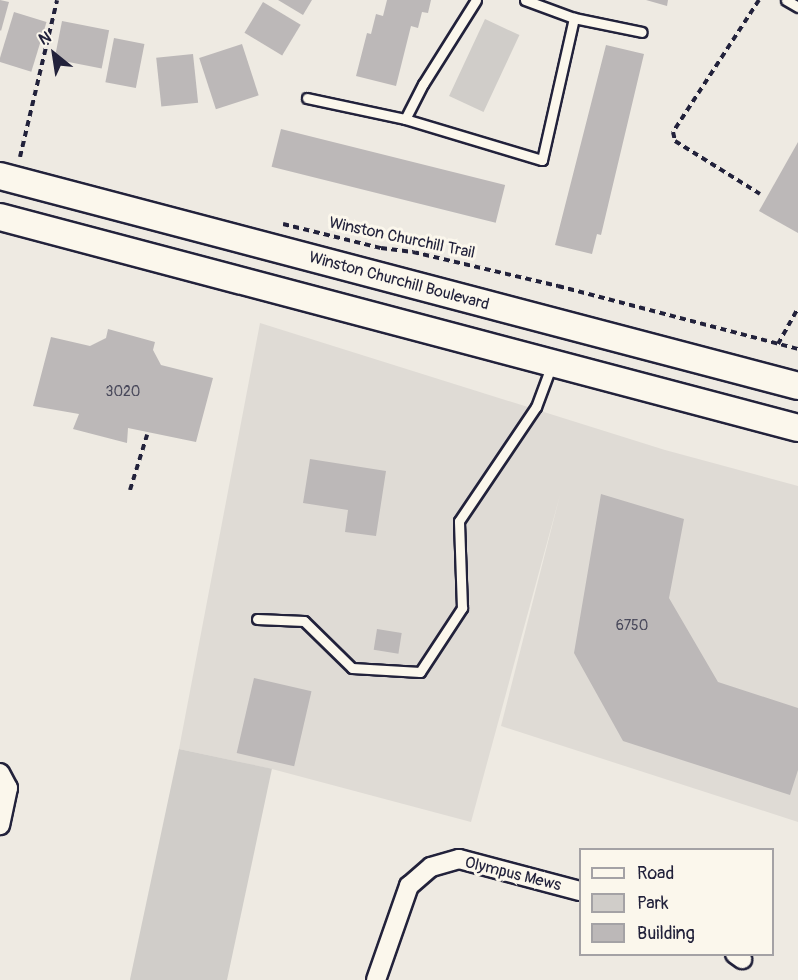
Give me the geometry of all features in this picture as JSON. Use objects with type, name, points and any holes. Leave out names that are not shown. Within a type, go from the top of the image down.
[{"type":"main road","name":"Winston Churchill Boulevard","points":[[5,165],[798,386]]},
{"type":"main road","points":[[0,217],[798,428]]},
{"type":"street","points":[[0,773],[8,788],[0,825]]},
{"type":"street","name":"Olympus Mews","points":[[376,980],[409,886],[431,867],[459,859],[579,891]]},
{"type":"lane","points":[[405,119],[423,84],[476,0]]},
{"type":"lane","points":[[525,0],[574,18],[642,32]]},
{"type":"lane","points":[[786,0],[798,6]]},
{"type":"lane","points":[[307,98],[405,119],[542,160],[574,18]]},
{"type":"lane","points":[[257,619],[304,621],[352,668],[420,672],[462,608],[459,521],[536,407],[553,362]]},
{"type":"path","points":[[20,157],[57,0]]},
{"type":"path","points":[[759,0],[673,132],[675,141],[760,194]]},
{"type":"path","points":[[5,165],[20,157],[31,160]]},
{"type":"path","name":"Winston Churchill Trail","points":[[277,222],[381,248],[413,252],[558,286],[798,350]]},
{"type":"path","points":[[778,344],[798,308]]},
{"type":"path","points":[[130,490],[147,435]]},
{"type":"shaded area","points":[[260,323],[665,450],[798,486],[798,822],[501,726],[560,495],[471,822],[272,769],[179,749]]},
{"type":"green space","points":[[485,19],[519,35],[484,112],[449,96]]},
{"type":"green space","points":[[179,749],[272,769],[227,980],[130,980]]},
{"type":"building","points":[[0,0],[9,2],[1,31],[0,30]]},
{"type":"building","points":[[278,0],[312,0],[303,15]]},
{"type":"building","points":[[387,0],[431,0],[428,13],[422,12],[418,28],[411,26],[396,86],[356,76],[367,33],[371,34],[376,14],[383,16]]},
{"type":"building","points":[[646,0],[668,0],[667,6]]},
{"type":"building","points":[[263,2],[301,25],[282,56],[244,33]]},
{"type":"building","points":[[14,12],[47,22],[31,72],[0,62]]},
{"type":"building","points":[[62,21],[109,30],[102,68],[55,59]]},
{"type":"building","points":[[114,38],[144,44],[136,88],[105,82]]},
{"type":"building","points":[[242,44],[259,95],[216,109],[199,58]]},
{"type":"building","points":[[606,45],[644,54],[601,235],[597,234],[592,254],[555,245]]},
{"type":"building","points":[[193,54],[198,103],[161,107],[156,58]]},
{"type":"building","points":[[281,129],[505,185],[496,223],[272,167]]},
{"type":"building","points":[[798,142],[798,233],[759,211]]},
{"type":"building","points":[[108,329],[155,342],[153,350],[161,365],[213,378],[196,442],[128,428],[127,443],[73,429],[79,414],[33,406],[51,337],[90,346],[106,338]]},
{"type":"building","points":[[310,459],[386,471],[376,536],[345,532],[348,510],[303,503]]},
{"type":"building","points":[[601,494],[684,519],[669,598],[718,682],[798,708],[798,770],[790,795],[623,741],[574,653]]},
{"type":"building","points":[[377,629],[402,633],[398,654],[374,650]]},
{"type":"building","points":[[254,678],[311,691],[294,766],[237,753]]}]
